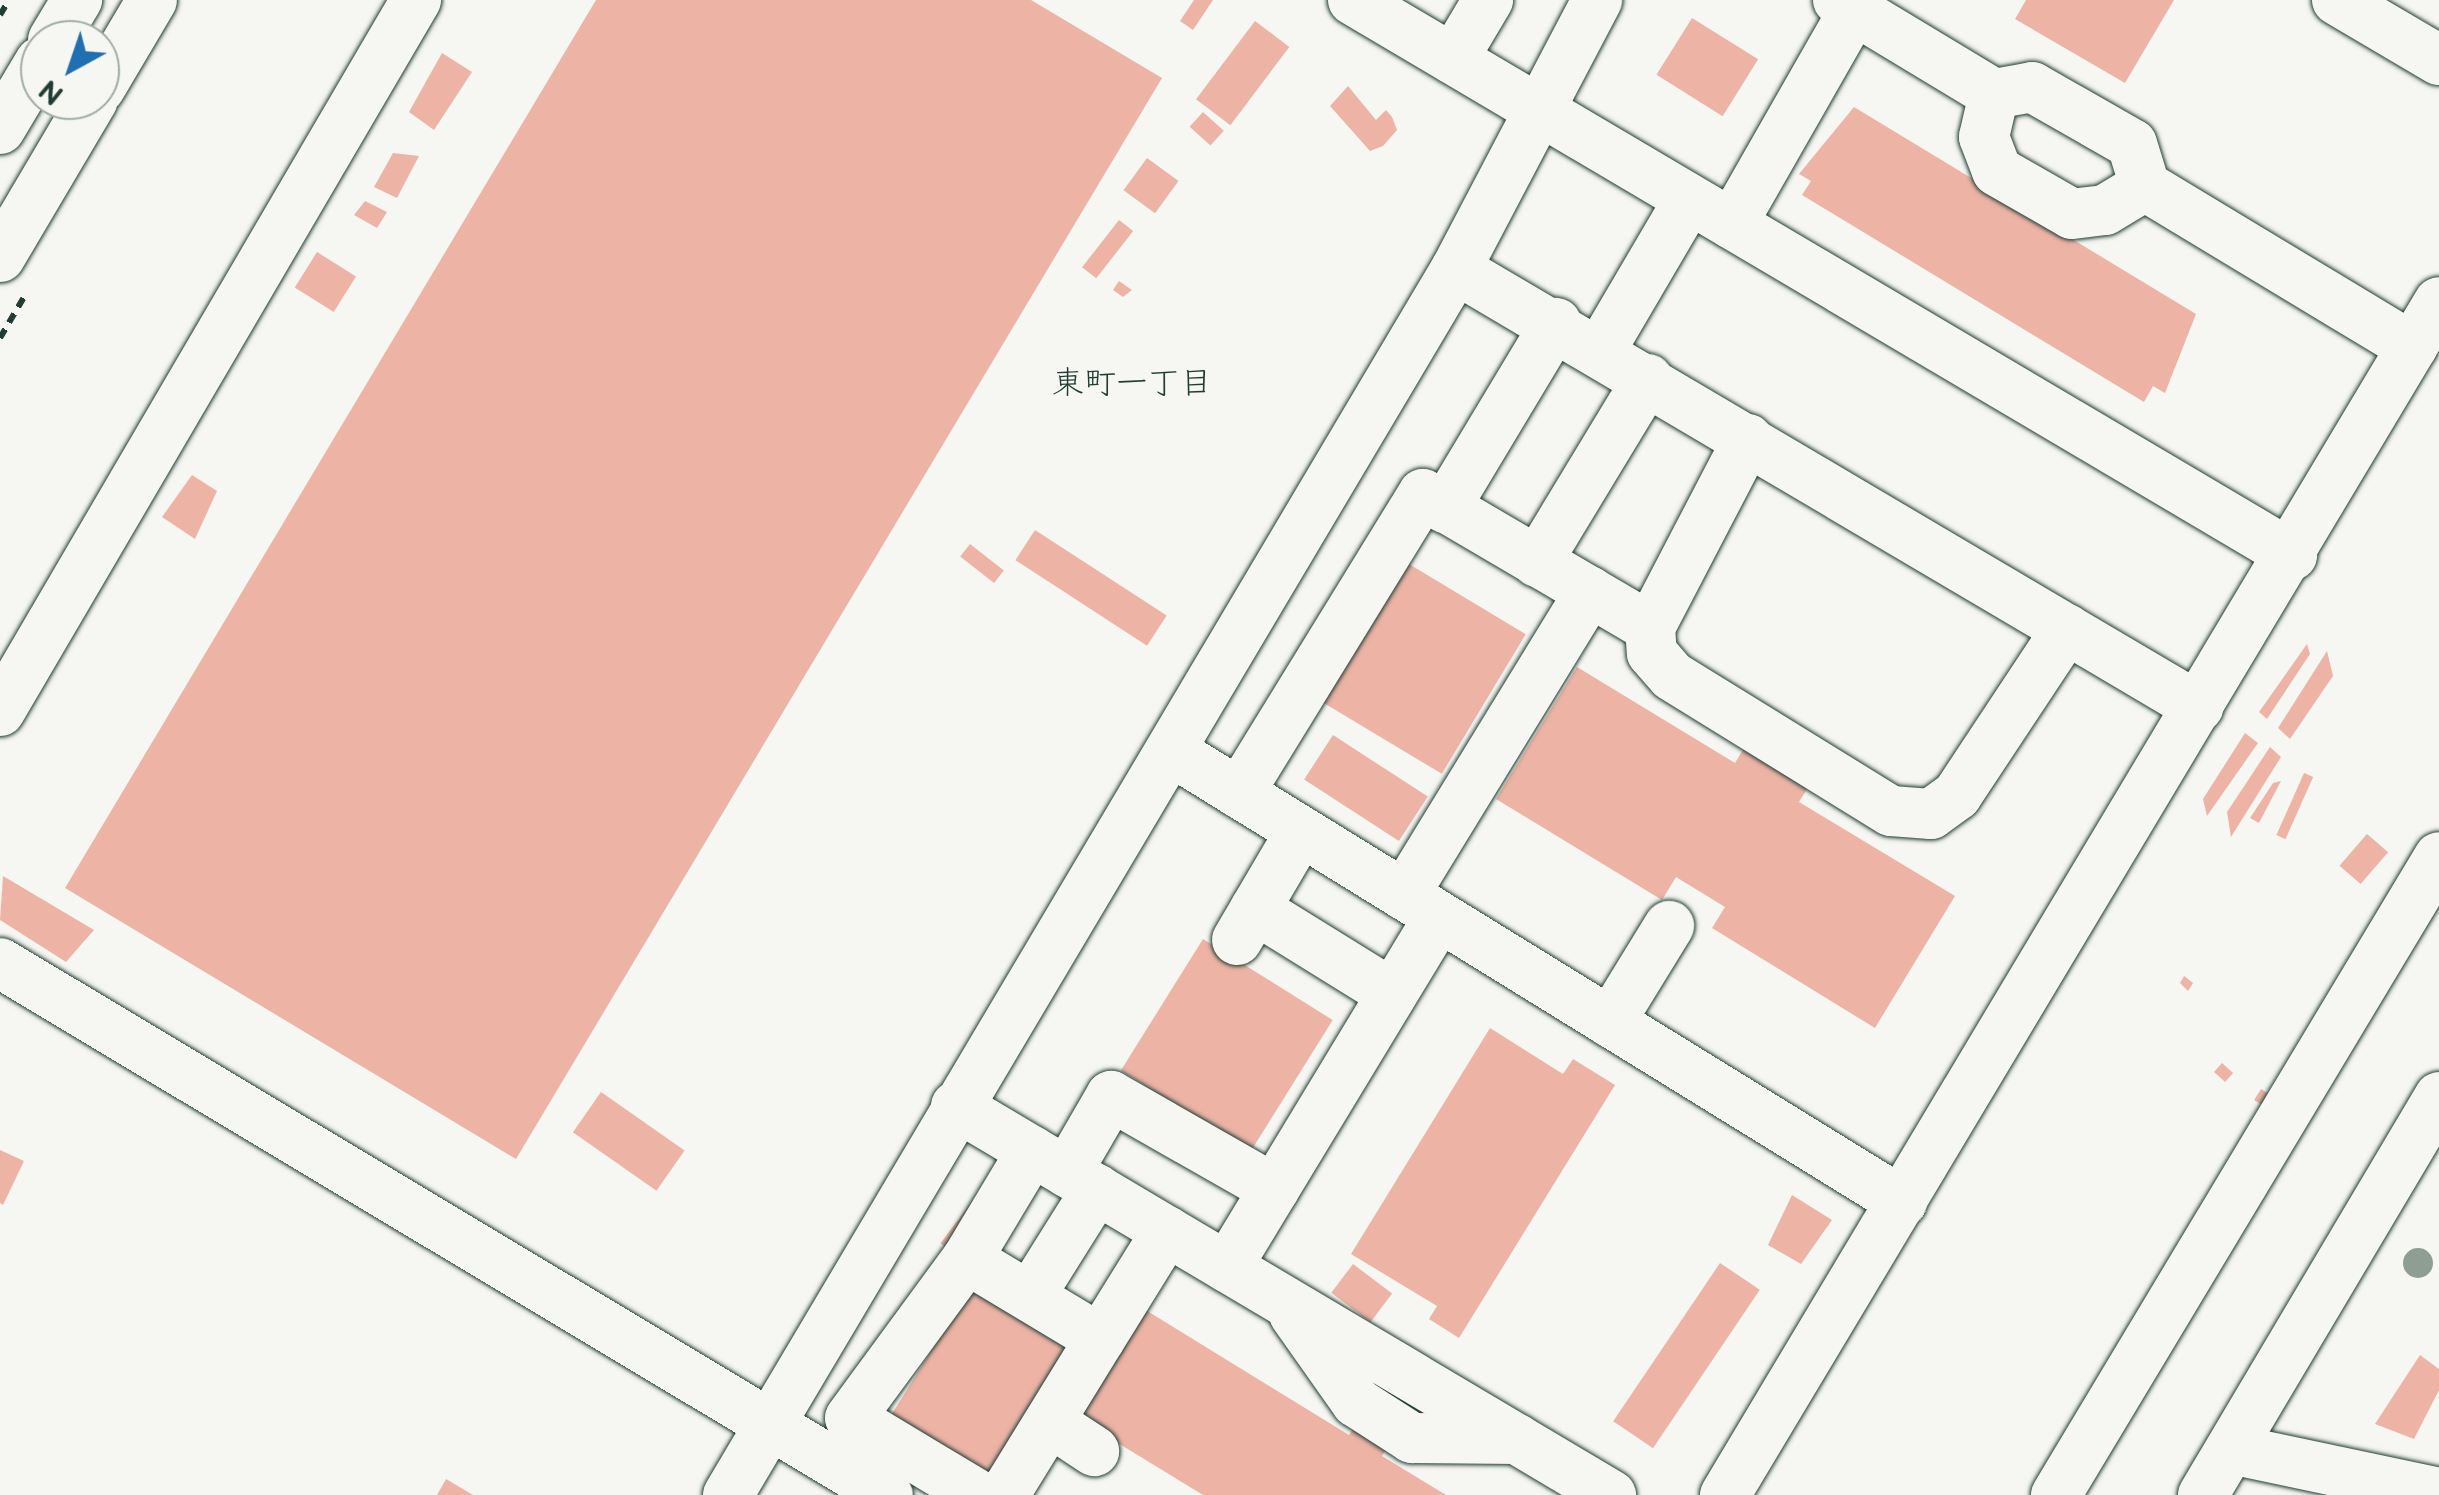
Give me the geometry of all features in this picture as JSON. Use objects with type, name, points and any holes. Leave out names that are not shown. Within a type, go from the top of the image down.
[{"type":"street","points":[[120,54],[152,0]]},
{"type":"street","points":[[0,711],[416,0]]},
{"type":"street","points":[[1353,0],[2292,554]]},
{"type":"street","points":[[1453,58],[1488,0]]},
{"type":"street","points":[[728,1495],[1456,269],[1534,107],[1598,0]]},
{"type":"street","points":[[2337,0],[2439,60]]},
{"type":"street","points":[[1732,224],[1846,5],[1994,94],[2032,87],[2132,144],[2146,186],[2412,348]]},
{"type":"street","points":[[1994,94],[1984,137],[1998,171],[2072,214],[2105,210],[2146,186]]},
{"type":"street","points":[[0,129],[20,96]]},
{"type":"street","points":[[0,257],[81,120]]},
{"type":"street","points":[[1600,350],[1689,199]]},
{"type":"street","points":[[1456,269],[1556,324],[2198,707]]},
{"type":"street","points":[[1726,1495],[2292,554],[2439,302]]},
{"type":"street","points":[[1446,508],[1556,324]]},
{"type":"street","points":[[1538,562],[1648,379]]},
{"type":"street","points":[[1748,440],[1650,627],[1652,653],[1672,676],[1891,811],[1932,814],[1957,796],[2066,628]]},
{"type":"street","points":[[1240,793],[1423,494],[1650,627]]},
{"type":"street","points":[[1227,1267],[1392,994],[1421,906],[1590,592]]},
{"type":"street","points":[[1171,751],[1902,1202]]},
{"type":"street","points":[[1301,832],[1246,924],[1392,994]]},
{"type":"street","points":[[2056,1495],[2439,857]]},
{"type":"street","points":[[1610,1022],[1669,926]]},
{"type":"street","points":[[0,963],[782,1406],[888,1495]]},
{"type":"street","points":[[1030,1296],[1066,1171],[1112,1096],[1274,1189]]},
{"type":"street","points":[[2203,1495],[2439,1097]]},
{"type":"street","points":[[956,1106],[1611,1495]]},
{"type":"street","points":[[850,1418],[967,1258],[1066,1171]]},
{"type":"street","points":[[1004,1495],[1167,1231]]},
{"type":"street","points":[[967,1258],[1100,1339]]},
{"type":"street","points":[[782,1406],[850,1418],[978,1495]]},
{"type":"street","points":[[1050,1422],[1094,1450]]},
{"type":"street","points":[[2231,1450],[2439,1493]]},
{"type":"path","points":[[0,15],[9,0]]},
{"type":"building","points":[[596,0],[1031,0],[1162,78],[516,1159],[65,888]]},
{"type":"building","points":[[1194,0],[1213,0],[1193,30],[1180,21]]},
{"type":"building","points":[[2026,0],[2174,0],[2125,83],[2015,19]]},
{"type":"building","points":[[1692,18],[1758,59],[1723,116],[1656,75]]},
{"type":"building","points":[[1255,21],[1289,47],[1230,125],[1196,99]]},
{"type":"building","points":[[442,53],[472,72],[434,130],[409,112]]},
{"type":"building","points":[[1348,86],[1376,120],[1386,110],[1392,117],[1397,130],[1383,146],[1370,151],[1330,106]]},
{"type":"building","points":[[1854,107],[2196,314],[2165,393],[2153,386],[2144,402],[1802,195],[1811,181],[1799,174]]},
{"type":"building","points":[[1203,112],[1224,131],[1210,146],[1190,127]]},
{"type":"building","points":[[393,153],[419,156],[397,198],[374,187]]},
{"type":"building","points":[[1147,158],[1179,181],[1155,213],[1123,190]]},
{"type":"building","points":[[365,201],[387,212],[377,228],[354,215]]},
{"type":"building","points":[[1119,220],[1133,231],[1096,278],[1082,267]]},
{"type":"building","points":[[317,252],[356,276],[334,312],[295,288]]},
{"type":"building","points":[[1119,281],[1132,290],[1123,297],[1113,290]]},
{"type":"building","points":[[192,475],[217,491],[195,539],[162,517]]},
{"type":"building","points":[[1035,530],[1167,616],[1147,646],[1015,560]]},
{"type":"building","points":[[970,544],[1004,570],[994,583],[960,557]]},
{"type":"building","points":[[1404,561],[1526,634],[1442,774],[1320,701]]},
{"type":"building","points":[[2307,644],[2310,654],[2267,719],[2259,712]]},
{"type":"building","points":[[2327,651],[2333,676],[2290,739],[2278,728]]},
{"type":"building","points":[[1577,667],[1735,763],[1767,710],[1831,750],[1799,802],[1955,896],[1875,1028],[1712,928],[1725,907],[1676,877],[1662,900],[1496,799]]},
{"type":"building","points":[[2245,733],[2258,743],[2207,816],[2203,799]]},
{"type":"building","points":[[1333,735],[1428,797],[1399,841],[1304,779]]},
{"type":"building","points":[[2270,747],[2281,757],[2231,837],[2227,812]]},
{"type":"building","points":[[2304,773],[2313,777],[2285,839],[2276,835]]},
{"type":"building","points":[[2281,781],[2259,823],[2250,818],[2273,783]]},
{"type":"building","points":[[2367,834],[2388,852],[2361,884],[2339,866]]},
{"type":"building","points":[[3,876],[94,930],[66,962],[0,920]]},
{"type":"building","points":[[1203,939],[1333,1020],[1251,1152],[1121,1070]]},
{"type":"building","points":[[2184,976],[2193,983],[2188,991],[2180,983]]},
{"type":"building","points":[[1490,1028],[1563,1074],[1573,1059],[1615,1085],[1459,1338],[1429,1319],[1437,1306],[1351,1254]]},
{"type":"building","points":[[2222,1063],[2233,1073],[2225,1082],[2214,1072]]},
{"type":"building","points":[[2261,1089],[2269,1094],[2262,1105],[2254,1100]]},
{"type":"building","points":[[601,1092],[685,1151],[656,1191],[573,1132]]},
{"type":"building","points":[[0,1150],[24,1161],[3,1205],[0,1203]]},
{"type":"building","points":[[1792,1195],[1832,1220],[1801,1264],[1768,1245]]},
{"type":"building","points":[[973,1200],[985,1209],[952,1252],[941,1243]]},
{"type":"building","points":[[1720,1263],[1760,1290],[1653,1448],[1613,1421]]},
{"type":"building","points":[[1353,1264],[1392,1293],[1370,1322],[1331,1293]]},
{"type":"building","points":[[975,1281],[1078,1346],[990,1486],[887,1422]]},
{"type":"building","points":[[1144,1309],[1349,1435],[1375,1395],[1407,1416],[1382,1456],[1446,1495],[1203,1495],[1077,1418]]},
{"type":"building","points":[[2420,1355],[2439,1369],[2439,1390],[2414,1439],[2375,1424]]},
{"type":"building","points":[[446,1479],[473,1495],[437,1495]]},
{"type":"district","name":"東町一丁目","points":[[1132,384]]}]
